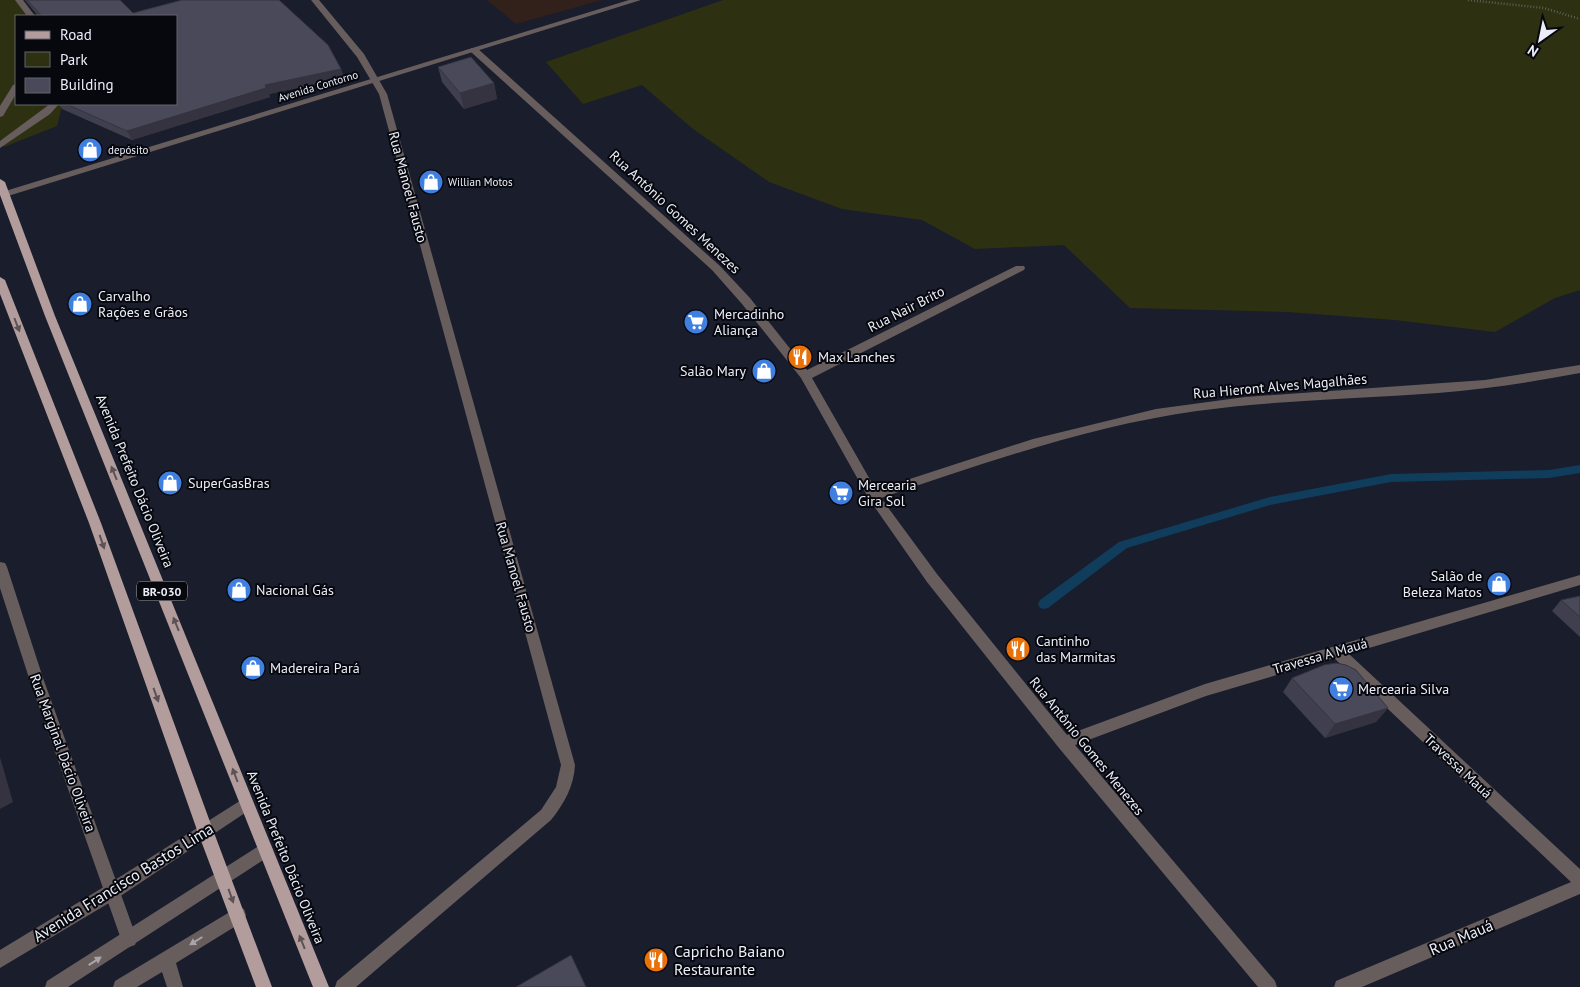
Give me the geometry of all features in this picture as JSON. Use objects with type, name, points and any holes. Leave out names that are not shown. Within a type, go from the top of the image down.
[{"type":"main road","name":"Avenida Prefeito Dácio Oliveira","points":[[2,188],[50,316],[189,657],[320,987]]},
{"type":"main road","name":"BR-030","points":[[0,280],[95,523],[205,830],[264,987]]},
{"type":"street","points":[[19,0],[30,15]]},
{"type":"street","name":"Rua Manoel Fausto","points":[[315,0],[361,56],[383,94],[568,766],[568,776],[561,794],[546,815],[343,987]]},
{"type":"street","name":"Avenida Contorno","points":[[2,188],[375,80],[637,0]]},
{"type":"street","name":"Rua Antônio Gomes Menezes","points":[[474,50],[716,268],[746,301],[805,376],[873,496],[932,578],[1064,743],[1269,987]]},
{"type":"street","points":[[0,114],[15,88]]},
{"type":"street","points":[[0,145],[48,108]]},
{"type":"street","name":"Rua Nair Brito","points":[[805,376],[1020,268]]},
{"type":"street","name":"Rua Hieront Alves Magalhães","points":[[873,496],[993,455],[1107,424],[1195,407],[1254,400],[1491,384],[1580,369]]},
{"type":"street","name":"Rua Marginal Dácio Oliveira","points":[[0,568],[36,678],[129,939]]},
{"type":"street","name":"Travessa A Mauá","points":[[1064,743],[1205,690],[1580,580]]},
{"type":"street","name":"Travessa Mauá","points":[[1336,651],[1580,880]]},
{"type":"street","name":"Avenida Francisco Bastos Lima","points":[[0,960],[246,804]]},
{"type":"street","points":[[54,987],[265,850]]},
{"type":"street","name":"Rua Mauá","points":[[1342,987],[1580,886]]},
{"type":"street","points":[[121,987],[238,915]]},
{"type":"street","points":[[166,959],[175,987]]},
{"type":"path","points":[[1468,0],[1544,8],[1580,19]]},
{"type":"shaded area","points":[[487,0],[602,0],[516,24]]},
{"type":"green space","points":[[0,0],[21,0],[35,15],[15,15],[15,105],[64,105],[57,126],[4,147],[0,139]]},
{"type":"green space","points":[[723,0],[1580,0],[1580,290],[1555,298],[1495,332],[1395,320],[1287,312],[1130,308],[1064,245],[975,249],[922,220],[842,209],[769,182],[693,129],[642,85],[583,104],[546,62]]},
{"type":"building","points":[[27,0],[120,0],[133,13],[182,0],[279,0],[328,45],[341,69],[265,85],[266,88],[127,131],[68,105],[178,105],[178,15],[41,15]]},
{"type":"building","points":[[471,57],[494,83],[460,93],[438,67]]},
{"type":"building","points":[[1580,596],[1580,617],[1561,600]]},
{"type":"building","points":[[1336,663],[1356,670],[1388,708],[1335,724],[1292,678],[1324,665]]},
{"type":"building","points":[[571,955],[586,987],[516,987]]},
{"type":"waterway","points":[[1044,604],[1123,545],[1270,501],[1391,478],[1549,474],[1580,469]]},
{"type":"place","name":"depósito","points":[[90,150]]},
{"type":"place","name":"Willian Motos","points":[[431,182]]},
{"type":"place","name":"Carvalho Rações e Grãos","points":[[80,304]]},
{"type":"place","name":"Mercadinho Aliança","points":[[696,322]]},
{"type":"place","name":"Max Lanches","points":[[800,357]]},
{"type":"place","name":"Salão Mary","points":[[764,371]]},
{"type":"place","name":"SuperGasBras","points":[[170,483]]},
{"type":"place","name":"Mercearia Gira Sol","points":[[841,493]]},
{"type":"place","name":"Salão de Beleza Matos","points":[[1499,584]]},
{"type":"place","name":"Nacional Gás","points":[[239,590]]},
{"type":"place","name":"Cantinho das Marmitas","points":[[1018,649]]},
{"type":"place","name":"Madereira Pará","points":[[253,668]]},
{"type":"place","name":"Mercearia Silva","points":[[1341,689]]},
{"type":"place","name":"Capricho Baiano Restaurante","points":[[656,960]]}]
